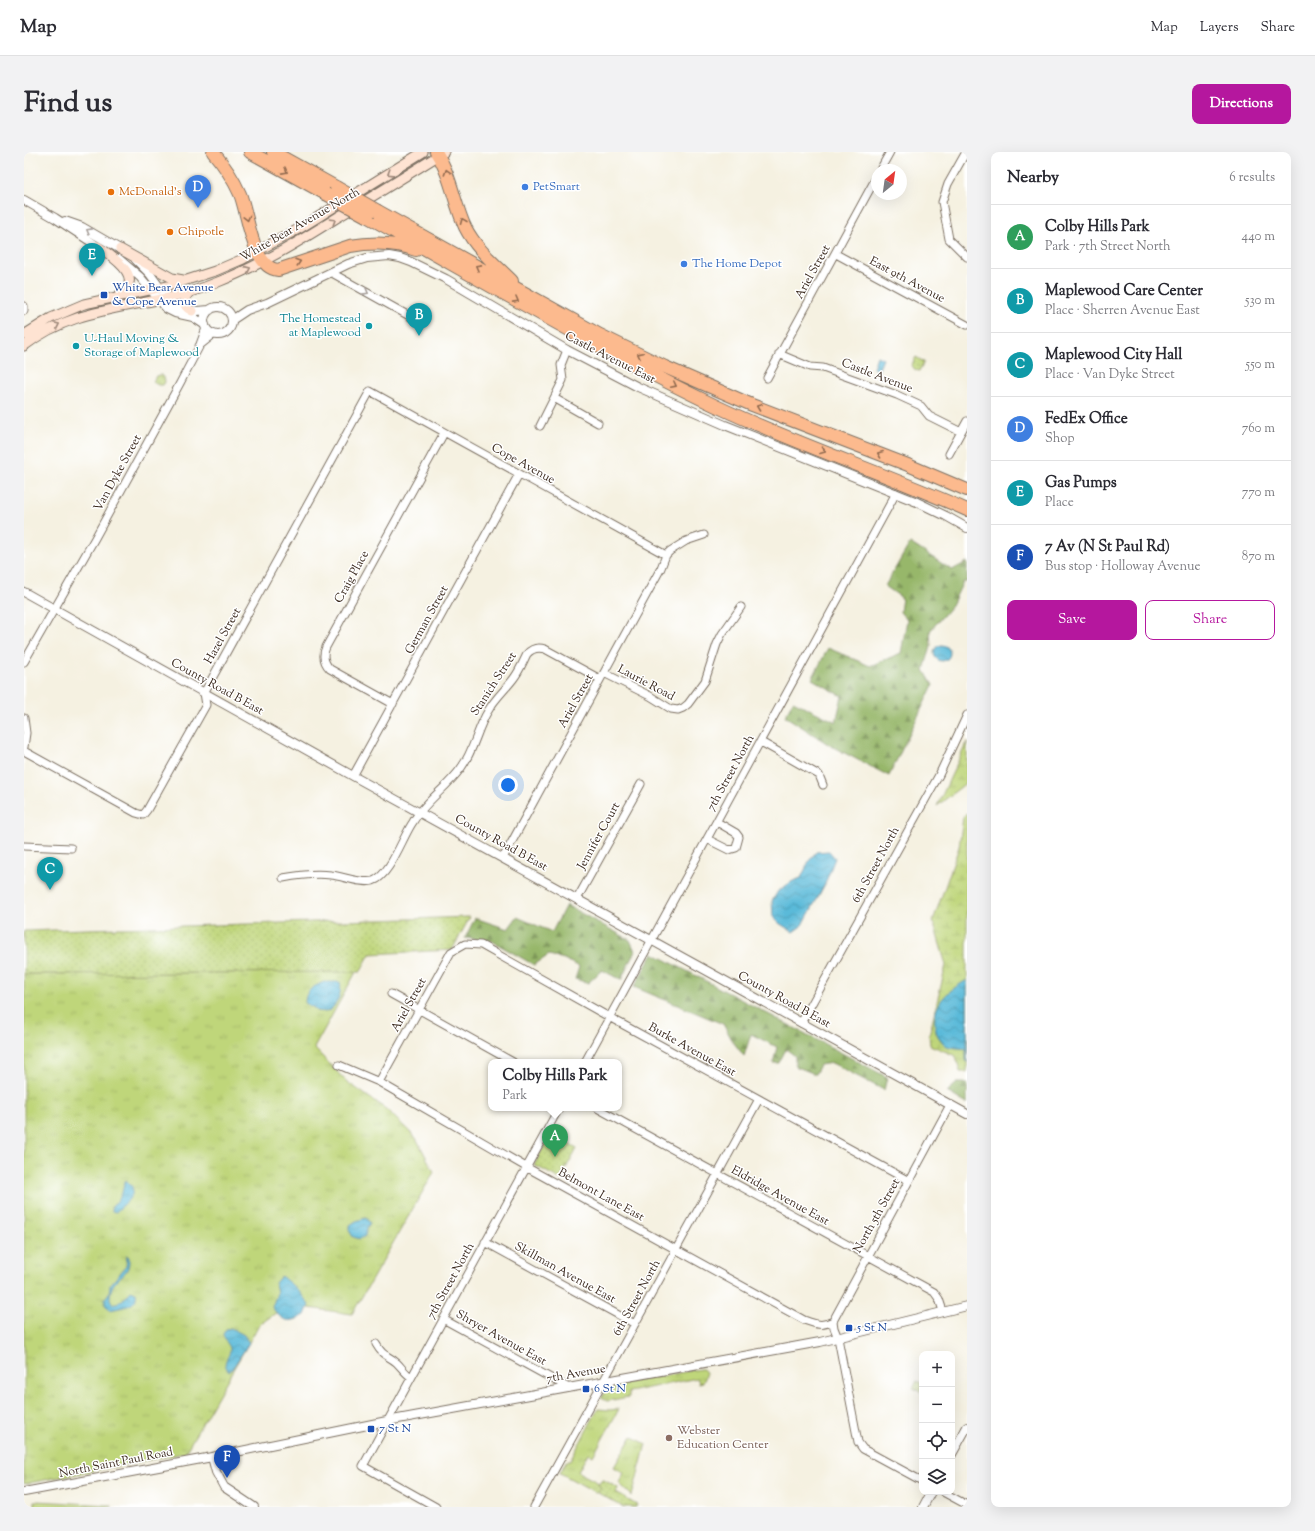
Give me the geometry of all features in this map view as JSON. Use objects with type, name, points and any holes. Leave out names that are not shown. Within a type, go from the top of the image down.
[{"type":"highway","points":[[213,152],[228,172],[238,189],[245,208],[254,246],[261,257],[273,270],[278,270],[350,246],[384,243],[409,247],[458,267]]},
{"type":"highway","points":[[250,152],[331,190]]},
{"type":"highway","points":[[273,152],[331,190],[373,214],[458,267],[578,334],[698,397],[745,419],[907,484],[967,510]]},
{"type":"highway","points":[[440,153],[460,214],[470,236],[484,254],[524,292]]},
{"type":"highway","points":[[373,214],[524,292],[611,340],[687,377],[752,405],[916,468],[967,490]]},
{"type":"highway","points":[[916,468],[967,485]]},
{"type":"highway","points":[[907,484],[967,517]]},
{"type":"main road","name":"White Bear Avenue North","points":[[24,346],[46,331],[78,317],[163,299],[230,277],[261,257],[302,227],[423,152]]},
{"type":"main road","name":"White Bear Avenue North","points":[[24,335],[43,322],[88,303],[188,280],[261,257],[306,237],[440,153]]},
{"type":"main road","points":[[98,246],[123,266],[128,272],[129,280],[127,288],[116,297]]},
{"type":"main road","points":[[120,249],[172,278],[188,280]]},
{"type":"main road","points":[[191,291],[185,297],[184,302],[187,308],[192,310]]},
{"type":"street","points":[[883,164],[890,152]]},
{"type":"street","points":[[966,152],[948,184],[942,202],[949,239],[967,257]]},
{"type":"street","name":"Ariel Street","points":[[767,378],[871,187]]},
{"type":"street","points":[[24,200],[129,266],[155,288]]},
{"type":"street","points":[[54,218],[82,227],[120,249],[142,266],[170,311],[193,317],[214,334],[218,335],[226,332],[229,329],[232,320],[247,310]]},
{"type":"street","name":"East 9th Avenue","points":[[836,254],[967,325]]},
{"type":"street","name":"Castle Avenue East","points":[[247,310],[267,303],[348,264],[367,258],[389,256],[405,260],[446,279],[567,350],[624,380],[686,408],[896,493],[940,513],[967,528]]},
{"type":"street","points":[[332,273],[410,317]]},
{"type":"street","points":[[163,299],[176,307],[192,310],[210,310],[213,308],[221,308],[228,312],[232,320]]},
{"type":"street","points":[[24,306],[24,311]]},
{"type":"street","points":[[205,326],[205,316],[210,310]]},
{"type":"street","points":[[228,312],[247,310]]},
{"type":"street","name":"Van Dyke Street","points":[[54,609],[95,538],[199,347],[205,326]]},
{"type":"street","name":"Van Dyke Street","points":[[199,347],[214,334]]},
{"type":"street","points":[[540,426],[563,380],[561,365],[567,350]]},
{"type":"street","name":"Castle Avenue","points":[[779,354],[810,367],[823,368],[896,394],[921,406],[929,416],[961,432]]},
{"type":"street","name":"Cope Avenue","points":[[370,392],[666,555]]},
{"type":"street","name":"Hazel Street","points":[[24,751],[136,813],[144,814],[206,705],[204,693],[370,392]]},
{"type":"street","points":[[554,398],[598,423]]},
{"type":"street","points":[[949,454],[967,421]]},
{"type":"street","name":"Craig Place","points":[[393,704],[330,669],[325,662],[324,654],[326,647],[444,433]]},
{"type":"street","name":"German Street","points":[[353,776],[519,474]]},
{"type":"street","name":"7th Street North","points":[[587,1059],[896,493]]},
{"type":"street","points":[[666,555],[686,541],[704,535]]},
{"type":"street","name":"Ariel Street","points":[[503,858],[661,568],[666,555]]},
{"type":"street","name":"County Road B East","points":[[24,592],[651,941],[967,1114]]},
{"type":"street","name":"Laurie Road","points":[[535,648],[549,650],[602,676],[650,696],[670,709],[678,710],[686,705],[705,681],[721,637],[741,607]]},
{"type":"street","points":[[24,662],[54,609]]},
{"type":"street","name":"Stanich Street","points":[[283,878],[317,874],[367,881],[379,878],[386,870],[413,821],[428,802],[461,769],[472,749],[488,710],[518,673],[527,654],[535,648]]},
{"type":"street","name":"6th Street North","points":[[801,1024],[939,775],[967,715]]},
{"type":"street","points":[[24,718],[26,733],[24,747]]},
{"type":"street","points":[[760,742],[819,775],[823,785]]},
{"type":"street","name":"Jennifer Court","points":[[577,899],[640,784]]},
{"type":"street","points":[[708,839],[729,850],[736,848],[739,842],[736,833],[717,822]]},
{"type":"street","points":[[24,846],[71,848]]},
{"type":"street","name":"Ariel Street","points":[[379,1082],[451,952],[465,944]]},
{"type":"street","name":"Burke Avenue East","points":[[465,944],[481,945],[609,1018],[909,1181]]},
{"type":"street","points":[[391,994],[509,1059]]},
{"type":"street","name":"Belmont Lane East","points":[[339,1065],[379,1082],[526,1167],[804,1320],[817,1325],[826,1325],[833,1321]]},
{"type":"street","name":"6th Street North","points":[[534,1507],[759,1099]]},
{"type":"street","name":"North 5th Street","points":[[833,1321],[950,1105]]},
{"type":"street","name":"7th Street North","points":[[436,1507],[363,1466],[557,1111]]},
{"type":"street","name":"Eldridge Avenue East","points":[[602,1111],[934,1292],[940,1299],[943,1311]]},
{"type":"street","name":"Skillman Avenue East","points":[[485,1242],[635,1324]]},
{"type":"street","name":"7th Avenue","points":[[212,1457],[387,1421],[838,1338],[967,1306]]},
{"type":"street","name":"Shryer Avenue East","points":[[443,1319],[569,1388]]},
{"type":"street","points":[[833,1321],[838,1338],[857,1438],[860,1446],[919,1479]]},
{"type":"street","points":[[376,1344],[381,1354],[398,1363],[406,1374],[411,1377]]},
{"type":"street","points":[[955,1449],[967,1427]]},
{"type":"street","points":[[212,1457],[216,1472],[224,1487],[254,1507]]},
{"type":"street","name":"North Saint Paul Road","points":[[24,1492],[212,1457]]},
{"type":"street","points":[[923,1507],[929,1495]]},
{"type":"street","points":[[949,1495],[967,1505]]},
{"type":"green space","points":[[916,357],[924,362],[919,371],[911,366]]},
{"type":"green space","points":[[161,375],[164,377],[165,382],[163,385],[158,385],[153,382],[156,376]]},
{"type":"green space","points":[[910,543],[952,570],[967,562],[967,582],[963,582],[952,605],[930,631],[931,646],[924,670],[933,685],[889,776],[831,746],[785,716],[793,701],[836,722],[842,696],[812,679],[828,648],[870,666],[901,653],[907,620],[900,612],[902,598],[885,586]]},
{"type":"green space","points":[[967,742],[967,782],[937,806]]},
{"type":"green space","points":[[967,813],[967,1072],[960,1072],[956,1056],[930,1045],[929,1035],[946,965],[933,921],[959,847],[963,817]]},
{"type":"green space","points":[[566,905],[630,940],[635,951],[621,980],[602,970],[588,983],[575,979],[579,967],[564,959],[549,955],[534,965],[492,941],[465,938],[475,918],[508,929],[517,917],[552,932]]},
{"type":"green space","points":[[470,917],[452,950],[370,954],[360,972],[24,974],[24,931]]},
{"type":"green space","points":[[653,953],[887,1077],[884,1090],[832,1063],[820,1065],[815,1074],[795,1066],[795,1056],[786,1049],[779,1063],[773,1063],[777,1047],[751,1034],[744,1056],[734,1043],[723,1024],[634,987]]},
{"type":"green space","points":[[356,972],[314,1048],[346,1081],[387,1110],[416,1138],[434,1172],[352,1314],[287,1305],[259,1325],[185,1453],[24,1484],[24,974]]},
{"type":"green space","points":[[957,1083],[967,1083],[967,1104],[947,1092]]},
{"type":"green space","points":[[551,1134],[577,1148],[560,1179],[534,1165]]},
{"type":"green space","points":[[703,1369],[706,1374],[703,1382],[699,1383],[697,1378],[629,1392],[629,1397],[607,1401],[601,1398],[608,1386]]},
{"type":"green space","points":[[917,1381],[919,1382],[919,1391],[913,1388]]},
{"type":"green space","points":[[598,1409],[619,1409],[593,1456],[588,1453],[578,1472],[599,1483],[598,1485],[601,1487],[597,1493],[560,1473],[566,1461],[570,1461]]},
{"type":"green space","points":[[632,1436],[646,1444],[632,1496],[619,1483],[624,1473],[614,1467]]},
{"type":"green space","points":[[602,1479],[618,1488],[616,1493],[637,1505],[636,1507],[623,1507],[598,1493],[601,1487],[598,1485]]},
{"type":"green space","points":[[35,1501],[112,1505],[112,1507],[35,1507]]},
{"type":"water","points":[[877,356],[883,359],[878,371],[873,368]]},
{"type":"water","points":[[942,645],[949,650],[950,653],[945,660],[942,661],[935,656],[934,653],[939,646]]},
{"type":"water","points":[[829,851],[835,858],[825,884],[803,925],[793,932],[773,917],[772,901],[778,891],[793,881],[801,878],[809,861],[816,852]]},
{"type":"water","points":[[967,980],[966,1062],[966,1049],[947,1046],[937,1035],[935,1014],[941,1000],[952,989]]},
{"type":"water","points":[[324,982],[340,982],[340,995],[336,1004],[330,1010],[326,1012],[316,1011],[314,1008],[305,1003],[306,995],[310,990]]},
{"type":"water","points":[[126,1181],[133,1189],[132,1193],[127,1201],[116,1212],[112,1211],[111,1208],[122,1193],[124,1182]]},
{"type":"water","points":[[366,1218],[370,1223],[365,1236],[360,1239],[353,1237],[350,1232],[350,1225],[356,1221]]},
{"type":"water","points":[[127,1255],[129,1257],[129,1263],[127,1270],[113,1286],[110,1299],[113,1304],[117,1304],[131,1291],[136,1293],[136,1298],[132,1304],[128,1306],[111,1310],[105,1305],[105,1298],[109,1293],[110,1285],[126,1266]]},
{"type":"water","points":[[281,1276],[298,1290],[309,1305],[305,1315],[295,1320],[287,1320],[279,1316],[272,1307],[277,1293],[275,1283]]},
{"type":"water","points":[[231,1328],[244,1335],[249,1343],[232,1369],[229,1371],[226,1368],[225,1362],[230,1349],[223,1334],[226,1329]]},
{"type":"place","name":"PetSmart","points":[[525,187]]},
{"type":"place","name":"McDonald's","points":[[111,192]]},
{"type":"place","name":"FedEx Office","points":[[198,208]]},
{"type":"place","name":"Chipotle","points":[[170,232]]},
{"type":"place","name":"The Home Depot","points":[[684,264]]},
{"type":"place","name":"Gas Pumps","points":[[92,276]]},
{"type":"place","name":"White Bear Avenue & Cope Avenue","points":[[104,295]]},
{"type":"place","name":"The Homestead at Maplewood","points":[[369,326]]},
{"type":"place","name":"Maplewood Care Center","points":[[419,336]]},
{"type":"place","name":"U-Haul Moving & Storage of Maplewood","points":[[76,346]]},
{"type":"place","name":"Maplewood City Hall","points":[[50,890]]},
{"type":"place","name":"Colby Hills Park","points":[[555,1157]]},
{"type":"place","name":"5 St N","points":[[849,1328]]},
{"type":"place","name":"6 St N","points":[[586,1389]]},
{"type":"place","name":"7 St N","points":[[371,1429]]},
{"type":"place","name":"Webster Education Center","points":[[669,1438]]},
{"type":"place","name":"7 Av (N St Paul Rd)","points":[[227,1478]]}]
